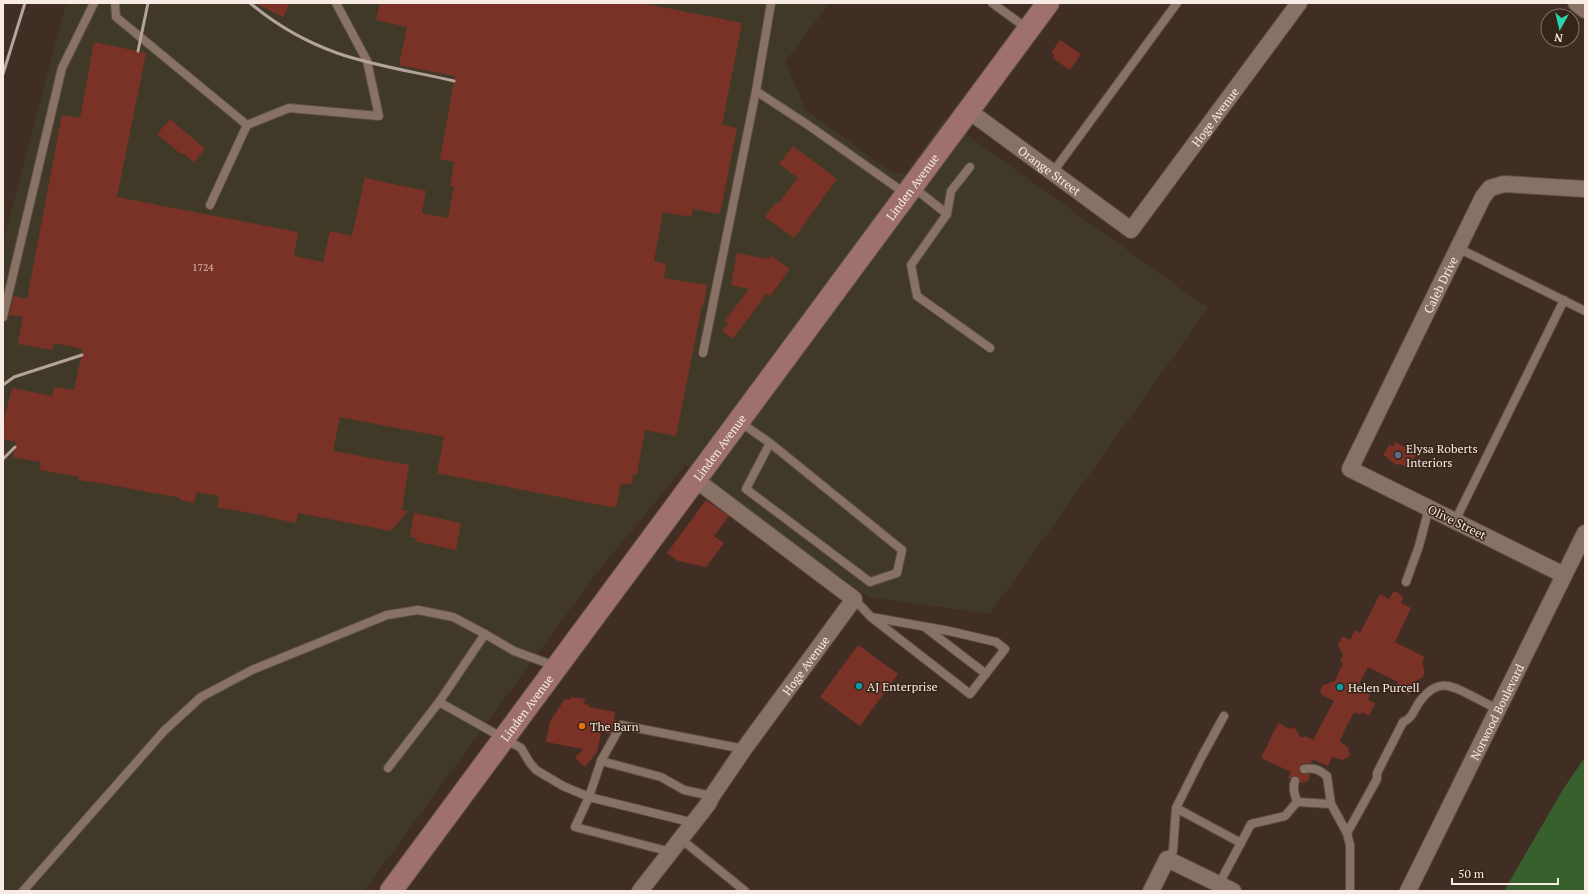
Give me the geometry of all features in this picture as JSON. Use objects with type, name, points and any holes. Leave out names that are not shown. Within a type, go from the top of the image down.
[{"type":"street","name":"Linden Avenue","points":[[391,891],[1048,3]]},
{"type":"street","name":"Hoge Avenue","points":[[1131,230],[1299,3]]},
{"type":"street","points":[[1576,3],[1585,10]]},
{"type":"street","name":"Orange Street","points":[[968,111],[1131,230]]},
{"type":"street","name":"Caleb Drive","points":[[1350,469],[1483,197],[1490,188],[1504,184],[1585,189]]},
{"type":"street","name":"Olive Street","points":[[1350,469],[1564,575]]},
{"type":"street","points":[[696,480],[854,599]]},
{"type":"street","name":"Norwood Boulevard","points":[[1408,891],[1585,533]]},
{"type":"street","name":"Hoge Avenue","points":[[640,891],[708,804],[744,749],[854,599]]},
{"type":"street","points":[[1151,891],[1167,859],[1226,888]]},
{"type":"lane","points":[[3,317],[62,68],[94,3]]},
{"type":"lane","points":[[115,3],[116,17],[247,125]]},
{"type":"lane","points":[[210,205],[247,125],[288,108],[379,116],[367,61],[336,3]]},
{"type":"lane","points":[[703,353],[756,91],[771,3]]},
{"type":"lane","points":[[992,3],[1029,30]]},
{"type":"lane","points":[[1052,172],[1177,3]]},
{"type":"lane","points":[[756,91],[947,214]]},
{"type":"lane","points":[[970,167],[951,191],[947,214],[911,265],[917,296],[990,348]]},
{"type":"lane","points":[[1458,248],[1585,311]]},
{"type":"lane","points":[[1454,521],[1564,300]]},
{"type":"lane","points":[[739,421],[770,443],[902,550],[897,573],[870,582],[746,489],[770,443]]},
{"type":"lane","points":[[1406,582],[1419,546],[1429,508]]},
{"type":"lane","points":[[854,599],[872,617],[970,694],[1005,649],[996,642],[949,631],[925,628],[872,617]]},
{"type":"lane","points":[[22,891],[164,731],[201,697],[252,670],[387,615],[418,610],[453,617],[514,651],[556,667]]},
{"type":"lane","points":[[925,628],[986,674]]},
{"type":"lane","points":[[388,768],[439,702],[485,634]]},
{"type":"lane","points":[[1347,832],[1377,779],[1377,773],[1403,722],[1409,720],[1420,702],[1430,690],[1446,685],[1454,686],[1498,710]]},
{"type":"lane","points":[[439,702],[521,748],[536,770],[563,786],[589,797],[694,822]]},
{"type":"lane","points":[[1167,859],[1173,851],[1176,808],[1224,716]]},
{"type":"lane","points":[[744,749],[621,725],[601,761],[589,797],[575,827],[676,846],[745,891]]},
{"type":"lane","points":[[601,761],[661,777],[684,790],[712,796]]},
{"type":"lane","points":[[1304,769],[1312,767],[1320,770],[1327,776],[1331,804],[1347,832],[1350,845],[1350,891]]},
{"type":"lane","points":[[1295,782],[1294,792],[1297,802]]},
{"type":"lane","points":[[1297,802],[1331,804]]},
{"type":"lane","points":[[1226,888],[1240,843],[1251,824],[1285,816],[1297,802]]},
{"type":"lane","points":[[1176,808],[1240,843]]},
{"type":"shaded area","points":[[66,3],[829,3],[785,62],[806,110],[892,173],[906,173],[945,119],[1208,308],[990,614],[868,597],[686,465],[598,571],[364,891],[3,891],[3,243]]},
{"type":"green space","points":[[1585,757],[1585,891],[1504,891],[1562,791]]},
{"type":"building","points":[[255,3],[290,3],[283,17]]},
{"type":"building","points":[[380,3],[642,3],[742,23],[722,125],[737,128],[720,214],[693,209],[691,217],[663,212],[654,261],[666,264],[664,278],[707,285],[676,436],[645,430],[637,474],[633,474],[632,484],[621,483],[616,508],[437,473],[444,437],[340,417],[333,451],[409,465],[402,510],[408,511],[391,531],[298,513],[296,523],[217,507],[219,496],[197,492],[194,503],[180,500],[181,498],[78,480],[79,477],[40,470],[41,462],[13,457],[16,442],[3,439],[5,415],[12,388],[52,396],[54,387],[74,390],[83,349],[54,343],[52,350],[18,344],[23,317],[9,315],[14,296],[27,299],[62,115],[80,118],[94,42],[146,53],[117,197],[298,232],[294,256],[323,262],[330,231],[352,236],[365,178],[426,191],[422,213],[448,218],[454,187],[450,186],[454,162],[440,159],[455,76],[399,65],[407,27],[376,20]]},
{"type":"building","points":[[1060,40],[1081,54],[1070,70],[1053,58],[1054,55],[1051,53]]},
{"type":"building","points":[[170,119],[205,149],[194,162],[183,153],[181,154],[157,134]]},
{"type":"building","points":[[793,146],[837,179],[794,238],[765,217],[776,202],[778,204],[798,178],[779,164]]},
{"type":"building","points":[[737,253],[768,259],[771,256],[790,269],[770,296],[766,294],[733,339],[722,331],[728,323],[725,321],[749,289],[731,285]]},
{"type":"building","points":[[1395,442],[1417,453],[1408,468],[1400,464],[1397,465],[1383,455],[1389,445],[1393,447]]},
{"type":"building","points":[[706,500],[729,516],[714,536],[724,543],[706,567],[678,561],[667,553]]},
{"type":"building","points":[[414,513],[461,523],[456,550],[415,541],[416,538],[410,537]]},
{"type":"building","name":"Helen Purcell","points":[[1394,591],[1400,594],[1403,598],[1401,603],[1411,608],[1395,642],[1425,657],[1422,662],[1425,672],[1422,678],[1417,680],[1409,695],[1395,688],[1398,682],[1368,667],[1357,688],[1370,695],[1368,700],[1375,703],[1369,716],[1362,712],[1361,715],[1354,712],[1344,731],[1340,741],[1348,748],[1350,756],[1343,760],[1332,757],[1328,766],[1312,759],[1311,763],[1301,764],[1299,769],[1300,773],[1302,774],[1310,774],[1309,779],[1306,782],[1300,783],[1299,778],[1296,776],[1290,779],[1288,778],[1291,772],[1261,758],[1278,723],[1290,729],[1294,727],[1301,738],[1305,736],[1313,740],[1334,701],[1322,695],[1320,690],[1323,685],[1335,681],[1343,663],[1340,660],[1343,655],[1338,645],[1342,636],[1350,640],[1355,630],[1360,633],[1380,594],[1389,599]]},
{"type":"building","name":"AJ Enterprise","points":[[858,645],[898,674],[860,726],[820,697]]},
{"type":"building","name":"The Barn","points":[[571,697],[585,699],[584,704],[589,705],[589,707],[615,712],[614,720],[617,720],[610,734],[601,732],[597,752],[585,767],[575,758],[583,749],[546,742],[550,721],[565,699],[570,700]]},
{"type":"railway","points":[[3,74],[25,3]]},
{"type":"railway","points":[[138,51],[148,3]]},
{"type":"railway","points":[[250,3],[291,32],[314,44],[337,53],[380,65],[454,81]]},
{"type":"railway","points":[[3,385],[14,377],[82,355]]},
{"type":"railway","points":[[3,459],[15,447]]},
{"type":"place","name":"Elysa Roberts Interiors","points":[[1398,455]]},
{"type":"place","name":"AJ Enterprise","points":[[859,686]]},
{"type":"place","name":"Helen Purcell","points":[[1340,687]]},
{"type":"place","name":"The Barn","points":[[582,726]]}]
